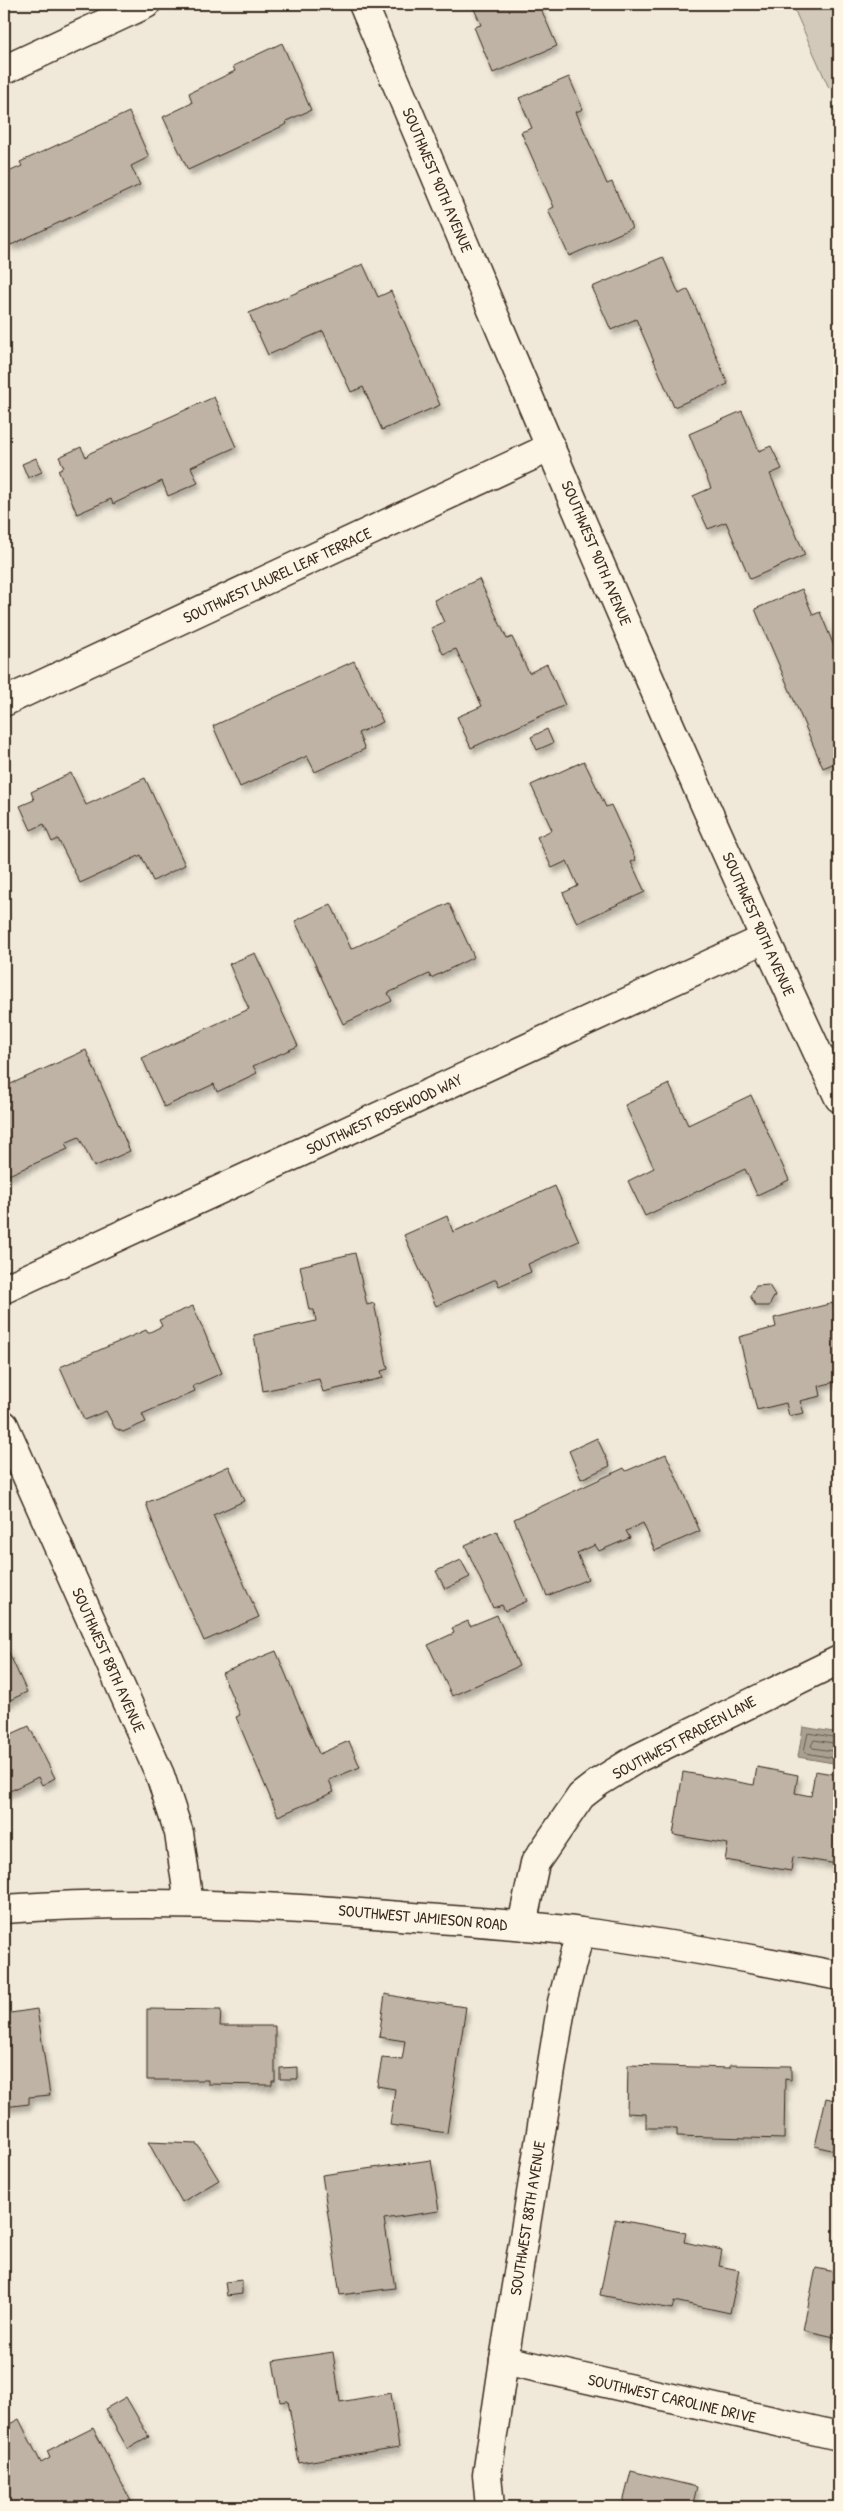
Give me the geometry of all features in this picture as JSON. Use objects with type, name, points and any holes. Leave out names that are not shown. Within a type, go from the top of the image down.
[{"type":"street","points":[[4,70],[146,4]]},
{"type":"street","name":"SOUTHWEST 90TH AVENUE","points":[[363,4],[551,447],[764,939],[839,1098]]},
{"type":"street","name":"SOUTHWEST LAUREL LEAF TERRACE","points":[[4,702],[551,447]]},
{"type":"street","name":"SOUTHWEST ROSEWOOD WAY","points":[[4,1289],[764,939]]},
{"type":"street","name":"SOUTHWEST 88TH AVENUE","points":[[4,1425],[160,1775],[179,1833],[189,1904]]},
{"type":"street","name":"SOUTHWEST FRADEEN LANE","points":[[522,1925],[535,1863],[582,1796],[599,1782],[638,1758],[839,1660]]},
{"type":"street","name":"SOUTHWEST JAMIESON ROAD","points":[[4,1909],[117,1904],[272,1905],[522,1925],[744,1957],[839,1976]]},
{"type":"street","name":"SOUTHWEST 88TH AVENUE","points":[[490,2507],[487,2475],[504,2360],[562,2002],[580,1932]]},
{"type":"street","name":"SOUTHWEST CAROLINE DRIVE","points":[[504,2360],[839,2436]]},
{"type":"shaded area","points":[[792,4],[839,4],[839,84],[829,88]]},
{"type":"water","points":[[803,1727],[839,1733],[839,1764],[798,1757]]},
{"type":"building","points":[[472,4],[539,4],[557,46],[493,73],[474,27],[481,25]]},
{"type":"building","points":[[282,43],[311,110],[286,121],[287,124],[188,170],[163,117],[192,103],[189,93],[235,71],[233,66]]},
{"type":"building","points":[[569,77],[583,109],[576,112],[607,184],[612,182],[632,228],[569,256],[548,210],[554,207],[521,132],[532,128],[519,98]]},
{"type":"building","points":[[129,112],[149,157],[131,166],[140,185],[11,245],[4,230],[4,174],[22,166],[20,162]]},
{"type":"building","points":[[663,257],[679,294],[688,289],[728,384],[674,407],[636,319],[611,330],[592,287]]},
{"type":"building","points":[[363,264],[378,297],[391,291],[440,405],[382,430],[363,387],[351,392],[323,331],[268,355],[249,313]]},
{"type":"building","points":[[214,397],[236,447],[191,467],[198,483],[168,496],[162,481],[113,504],[111,499],[77,514],[58,470],[64,467],[59,457],[81,447],[86,457],[90,453]]},
{"type":"building","points":[[742,411],[759,451],[771,446],[782,469],[770,474],[805,555],[750,579],[726,522],[708,529],[693,496],[711,488],[689,434]]},
{"type":"building","points":[[36,458],[42,472],[28,478],[22,464]]},
{"type":"building","points":[[479,579],[507,639],[512,637],[529,673],[547,664],[565,705],[471,748],[457,717],[482,706],[456,649],[443,654],[431,628],[444,622],[434,600]]},
{"type":"building","points":[[802,589],[813,615],[820,612],[839,658],[839,761],[823,768],[755,609]]},
{"type":"building","points":[[354,661],[383,722],[358,733],[365,749],[315,772],[307,756],[240,787],[213,726]]},
{"type":"building","points":[[547,729],[553,743],[537,750],[531,737]]},
{"type":"building","points":[[584,761],[606,807],[611,805],[636,860],[631,862],[645,892],[577,923],[563,893],[578,886],[567,861],[552,868],[537,837],[552,830],[531,785]]},
{"type":"building","points":[[71,773],[86,805],[145,778],[185,865],[153,881],[141,855],[80,883],[58,839],[52,842],[44,824],[31,830],[20,806],[34,800],[31,792]]},
{"type":"building","points":[[449,903],[474,957],[431,978],[429,974],[388,993],[392,1001],[343,1024],[295,921],[331,904],[351,949]]},
{"type":"building","points":[[255,953],[298,1046],[253,1066],[257,1073],[217,1092],[214,1084],[164,1107],[142,1058],[249,1009],[229,964]]},
{"type":"building","points":[[86,1050],[130,1151],[94,1167],[79,1137],[65,1143],[68,1149],[4,1177],[4,1110],[9,1108],[4,1097],[4,1087]]},
{"type":"building","points":[[669,1084],[688,1125],[751,1095],[789,1180],[757,1195],[745,1169],[645,1216],[628,1181],[654,1168],[625,1105]]},
{"type":"building","points":[[555,1186],[579,1241],[528,1264],[531,1272],[499,1286],[496,1279],[436,1306],[404,1235],[447,1216],[453,1232]]},
{"type":"building","points":[[355,1253],[367,1305],[374,1303],[388,1369],[381,1371],[383,1378],[323,1392],[319,1379],[263,1391],[254,1335],[316,1321],[314,1310],[309,1310],[300,1266]]},
{"type":"building","points":[[769,1285],[775,1295],[769,1306],[756,1306],[750,1296],[756,1286]]},
{"type":"building","points":[[833,1303],[835,1314],[839,1313],[839,1381],[819,1386],[821,1396],[800,1401],[804,1413],[789,1416],[786,1403],[757,1410],[739,1337],[776,1327],[774,1318]]},
{"type":"building","points":[[193,1306],[222,1373],[193,1386],[195,1391],[142,1414],[146,1422],[123,1432],[115,1428],[106,1411],[84,1420],[60,1367],[146,1330],[148,1333],[162,1326],[159,1320]]},
{"type":"building","points":[[597,1438],[610,1466],[581,1479],[569,1451]]},
{"type":"building","points":[[666,1454],[700,1531],[655,1551],[643,1523],[626,1531],[630,1538],[599,1551],[595,1545],[577,1553],[588,1579],[547,1596],[514,1519],[624,1468],[626,1471]]},
{"type":"building","points":[[229,1466],[244,1501],[213,1515],[259,1617],[204,1641],[158,1537],[146,1503]]},
{"type":"building","points":[[497,1531],[527,1601],[505,1611],[502,1605],[493,1608],[465,1545]]},
{"type":"building","points":[[461,1560],[470,1577],[445,1589],[436,1571]]},
{"type":"building","points":[[497,1615],[519,1666],[452,1696],[428,1645],[454,1633],[452,1628],[468,1621],[470,1626]]},
{"type":"building","points":[[4,1642],[27,1692],[4,1703]]},
{"type":"building","points":[[276,1651],[319,1754],[349,1741],[360,1767],[329,1780],[334,1792],[278,1816],[236,1717],[240,1715],[222,1673]]},
{"type":"building","points":[[29,1726],[55,1778],[42,1785],[38,1777],[6,1793],[4,1788],[4,1730],[7,1736]]},
{"type":"building","points":[[757,1767],[798,1775],[795,1793],[811,1796],[815,1771],[839,1775],[839,1851],[837,1864],[793,1857],[791,1871],[725,1860],[728,1844],[673,1835],[683,1772],[754,1785]]},
{"type":"building","points":[[385,1994],[466,2007],[447,2133],[390,2125],[395,2089],[377,2086],[382,2058],[402,2060],[405,2041],[379,2037]]},
{"type":"building","points":[[37,2009],[50,2095],[29,2097],[29,2104],[4,2107],[4,2014]]},
{"type":"building","points":[[147,2009],[221,2010],[220,2026],[275,2026],[275,2081],[272,2081],[272,2085],[208,2084],[208,2080],[147,2080]]},
{"type":"building","points":[[628,2065],[730,2068],[730,2065],[791,2066],[791,2080],[785,2079],[784,2139],[677,2136],[677,2128],[646,2128],[646,2114],[627,2113]]},
{"type":"building","points":[[298,2067],[298,2079],[280,2079],[280,2068]]},
{"type":"building","points":[[826,2098],[839,2101],[839,2152],[815,2146]]},
{"type":"building","points":[[148,2142],[197,2144],[219,2180],[182,2202]]},
{"type":"building","points":[[431,2160],[439,2211],[384,2219],[395,2288],[340,2295],[322,2175]]},
{"type":"building","points":[[615,2219],[686,2233],[684,2242],[722,2250],[719,2266],[739,2270],[730,2313],[674,2301],[672,2309],[600,2295]]},
{"type":"building","points":[[816,2268],[839,2273],[839,2338],[803,2330]]},
{"type":"building","points":[[242,2280],[242,2294],[227,2296],[225,2282]]},
{"type":"building","points":[[333,2352],[340,2402],[391,2393],[399,2447],[299,2463],[288,2401],[280,2402],[273,2361]]},
{"type":"building","points":[[126,2397],[149,2437],[128,2449],[105,2409]]},
{"type":"building","points":[[19,2419],[41,2463],[50,2458],[47,2451],[93,2428],[134,2507],[4,2507],[4,2427]]},
{"type":"building","points":[[631,2471],[697,2487],[692,2507],[622,2507]]}]
